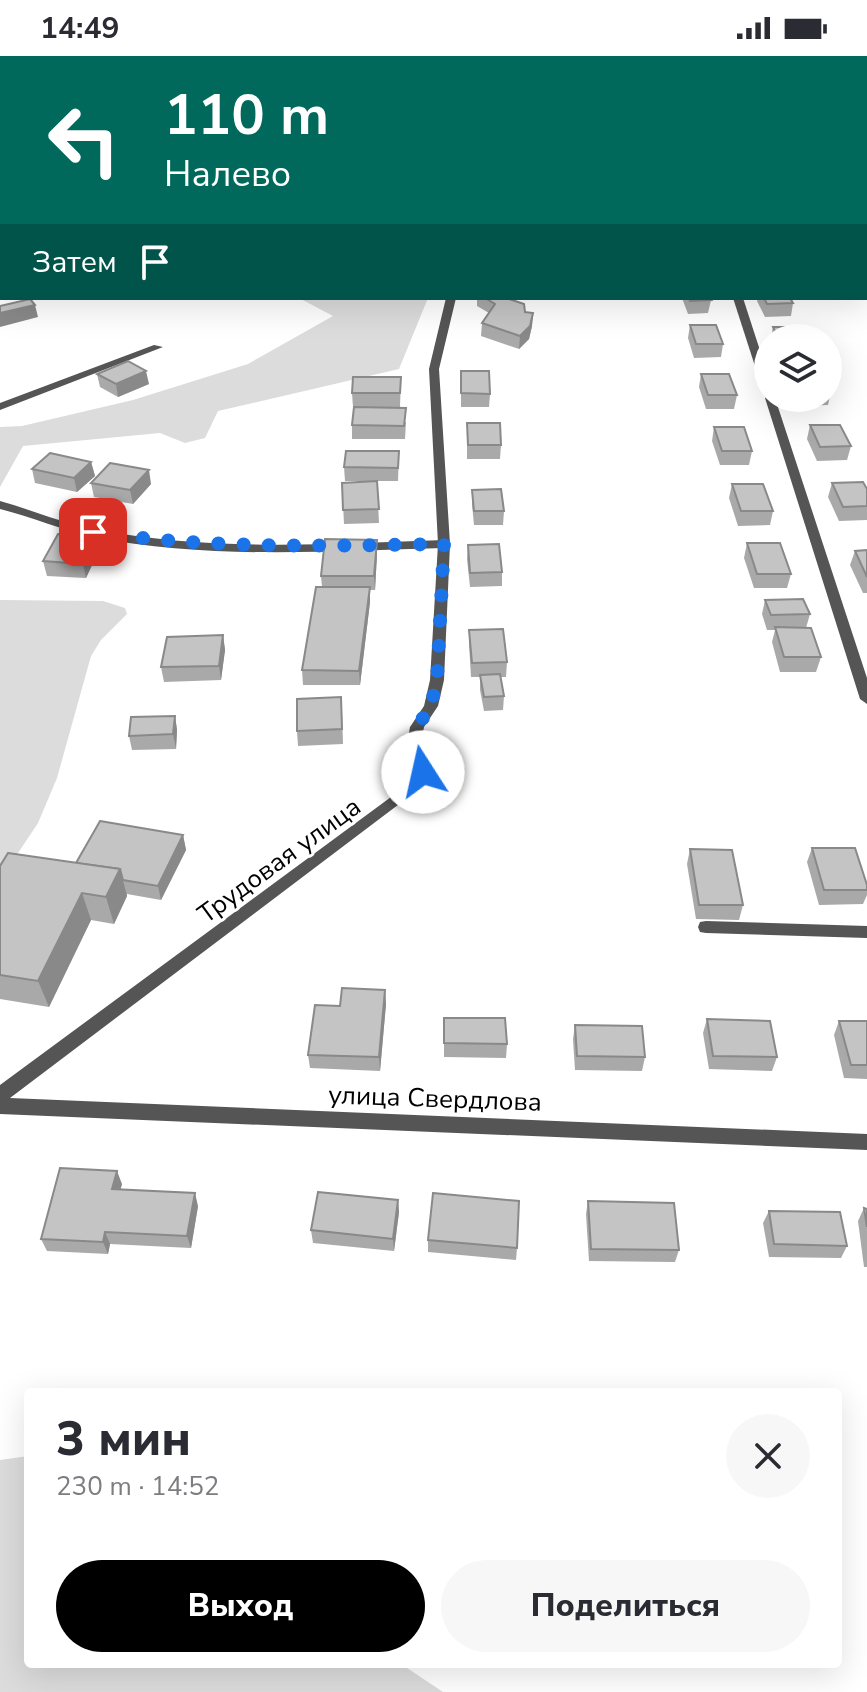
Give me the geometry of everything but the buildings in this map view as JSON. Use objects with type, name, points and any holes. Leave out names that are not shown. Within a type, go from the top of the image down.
[{"type":"street","name":"Трудовая улица","points":[[0,1095],[396,804],[416,786],[423,772],[415,738],[417,727],[431,706],[437,680],[444,544],[434,369],[451,300]]},
{"type":"street","points":[[739,300],[754,348]]},
{"type":"street","points":[[0,407],[158,347]]},
{"type":"street","points":[[775,412],[867,699]]},
{"type":"street","points":[[0,505],[93,532],[152,541],[261,547],[444,544]]},
{"type":"street","points":[[706,927],[867,932]]},
{"type":"street","name":"улица Свердлова","points":[[0,1106],[867,1142]]},
{"type":"shaded area","points":[[303,300],[427,300],[399,369],[218,411],[205,438],[185,443],[160,433],[23,446],[0,487],[0,427],[22,426],[133,400],[248,364],[333,316]]},
{"type":"shaded area","points":[[0,600],[103,601],[125,608],[127,614],[101,640],[91,656],[57,778],[38,823],[0,880]]},
{"type":"shaded area","points":[[24,1457],[24,1668],[407,1668],[443,1692],[0,1692],[0,1460]]},
{"type":"route","points":[[93,532],[152,541],[248,547],[444,544],[437,680],[431,706],[417,727],[415,738],[423,772]]}]
